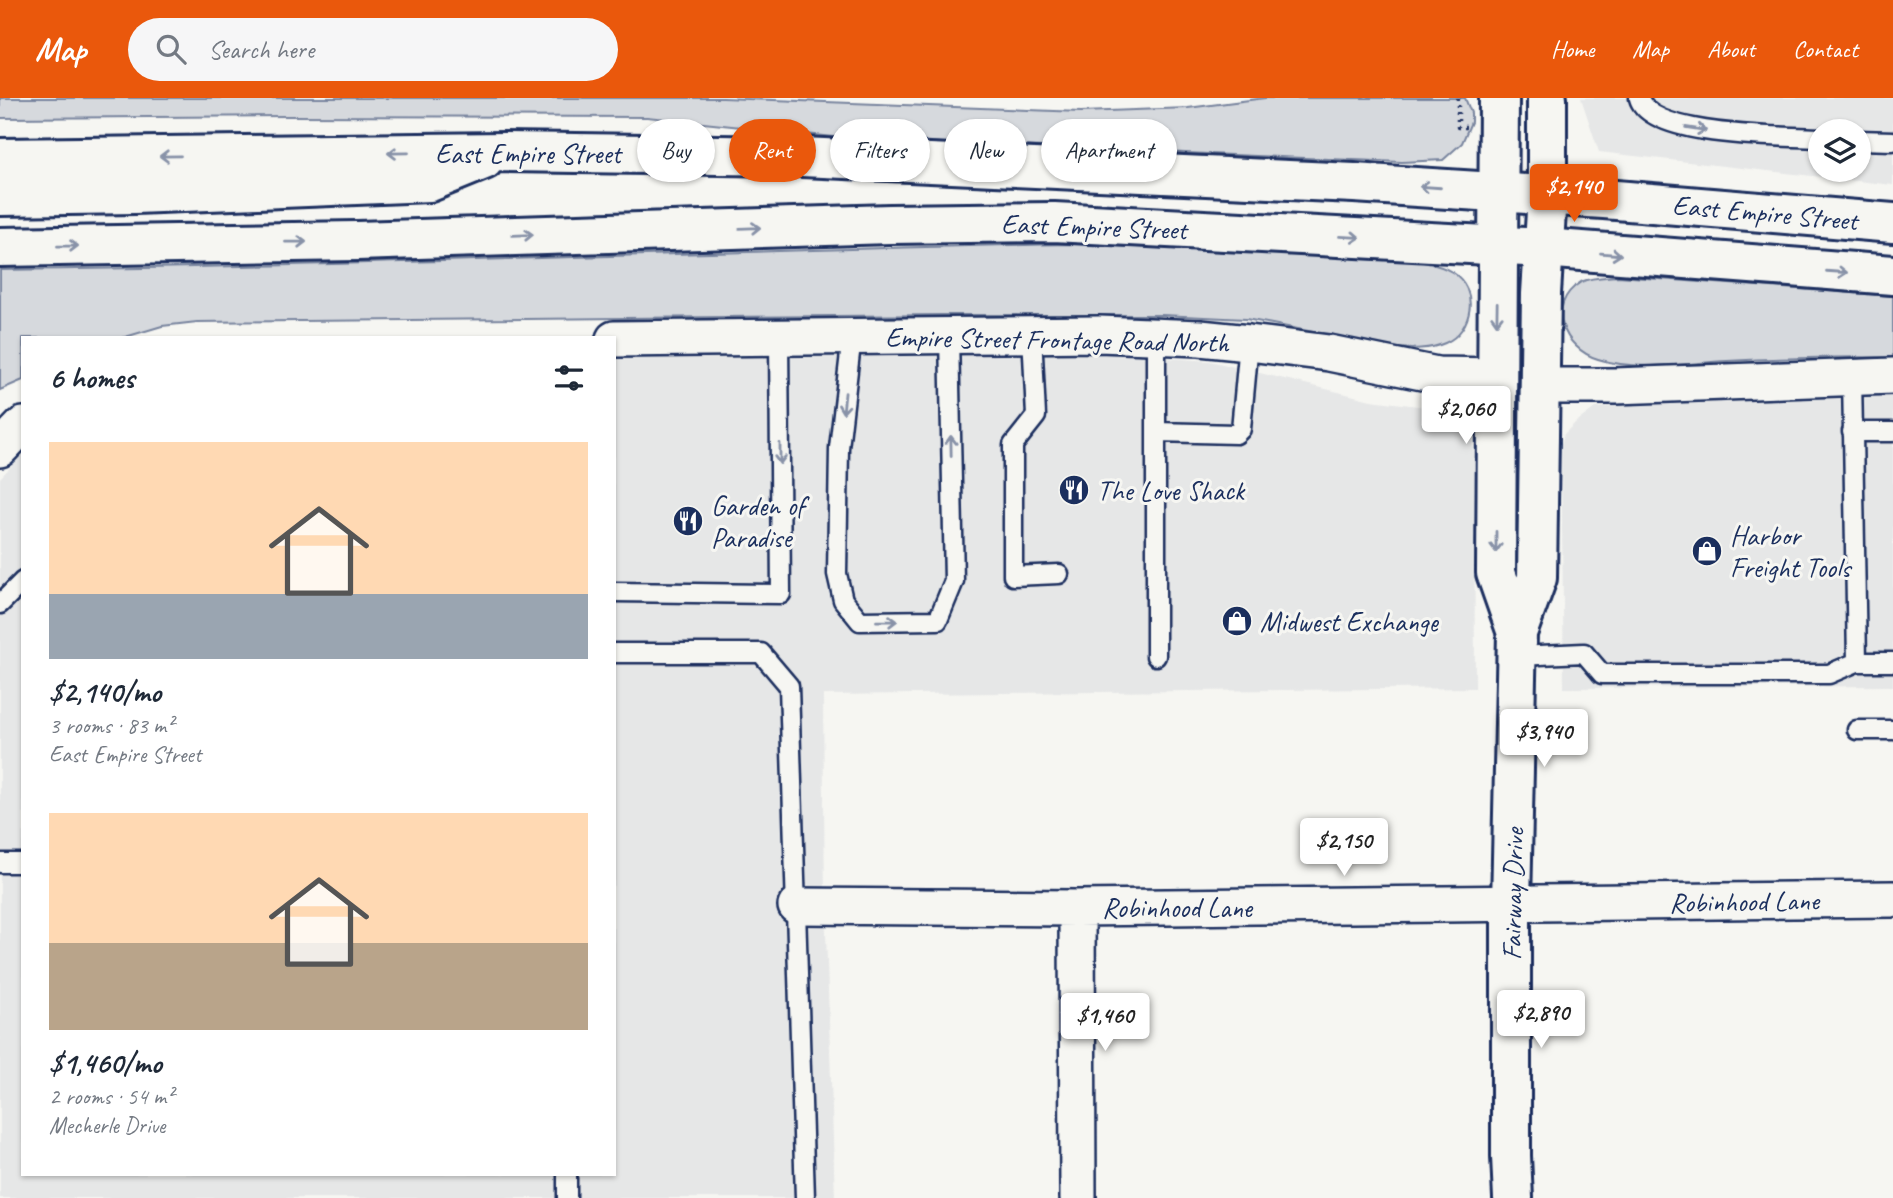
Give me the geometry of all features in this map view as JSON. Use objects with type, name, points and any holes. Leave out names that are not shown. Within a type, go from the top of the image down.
[{"type":"main road","name":"Fairway Drive","points":[[1499,98],[1496,573],[1517,644]]},
{"type":"main road","name":"Fairway Drive","points":[[1513,1198],[1511,904],[1517,644],[1537,579],[1547,98]]},
{"type":"main road","name":"East Empire Street","points":[[0,158],[505,152],[781,156],[1498,191],[1893,223]]},
{"type":"main road","points":[[0,196],[135,194],[430,182],[505,152]]},
{"type":"main road","name":"East Empire Street","points":[[0,247],[357,241],[890,224],[1054,222],[1543,248],[1893,275]]},
{"type":"street","name":"Empire Street Frontage Road North","points":[[616,339],[1032,334],[1156,336],[1249,343],[1329,353],[1437,375],[1496,376]]},
{"type":"street","points":[[1539,386],[1615,386],[1893,376]]},
{"type":"street","points":[[0,449],[21,427]]},
{"type":"street","name":"Robinhood Lane","points":[[796,906],[1077,908],[1893,899]]},
{"type":"street","points":[[1077,908],[1078,1198]]},
{"type":"lane","points":[[1638,100],[1654,116],[1687,128],[1808,137]]},
{"type":"lane","points":[[1871,140],[1893,141]]},
{"type":"lane","points":[[1032,334],[1036,415],[1013,445],[1013,576],[1059,574]]},
{"type":"lane","points":[[852,336],[839,448],[837,574],[843,600],[860,621],[938,620],[954,581],[949,335]]},
{"type":"lane","points":[[1156,336],[1156,656]]},
{"type":"lane","points":[[616,592],[781,594],[779,337]]},
{"type":"lane","points":[[1156,432],[1236,434],[1241,429],[1249,343]]},
{"type":"lane","points":[[1852,376],[1857,662]]},
{"type":"lane","points":[[1853,432],[1893,432]]},
{"type":"lane","points":[[0,604],[21,583]]},
{"type":"lane","points":[[1517,644],[1584,653],[1602,674],[1829,674],[1857,662],[1893,662]]},
{"type":"lane","points":[[616,653],[761,653],[789,686],[806,1198]]},
{"type":"lane","points":[[1857,730],[1893,730]]},
{"type":"lane","points":[[0,863],[21,863]]},
{"type":"lane","points":[[567,1176],[567,1198]]},
{"type":"path","points":[[1458,98],[1458,127]]},
{"type":"shaded area","points":[[0,98],[723,98],[1081,112],[1188,108],[1265,98],[1465,98],[1471,113],[1471,122],[1462,143],[1443,160],[1402,162],[1177,153],[1177,119],[1041,119],[1041,147],[1027,146],[1027,119],[944,119],[944,143],[930,142],[930,119],[830,119],[830,137],[816,135],[816,119],[729,119],[729,126],[715,124],[715,119],[647,117],[0,118]]},
{"type":"shaded area","points":[[1581,98],[1893,98],[1893,185],[1866,182],[1871,182],[1871,119],[1808,119],[1808,175],[1599,152]]},
{"type":"shaded area","points":[[1073,244],[1415,260],[1443,268],[1461,279],[1467,289],[1470,309],[1462,329],[1454,337],[1439,345],[1414,349],[1396,348],[1246,319],[1162,315],[197,322],[162,326],[129,336],[21,336],[21,381],[0,390],[0,270],[268,266]]},
{"type":"shaded area","points":[[1618,276],[1893,296],[1893,357],[1768,359],[1662,366],[1629,365],[1598,359],[1586,354],[1568,336],[1561,314],[1563,302],[1581,282]]},
{"type":"shaded area","points":[[1101,353],[1210,361],[1371,400],[1449,410],[1461,420],[1472,437],[1474,454],[1475,688],[823,695],[825,903],[835,1198],[0,1198],[0,478],[21,456],[21,1176],[616,1176],[616,356]]},
{"type":"shaded area","points":[[1893,390],[1893,686],[1564,688],[1561,444],[1564,434],[1575,423],[1595,408],[1663,401]]},
{"type":"place","name":"The Love Shack","points":[[1074,490]]},
{"type":"place","name":"Garden of Paradise","points":[[688,521]]},
{"type":"place","name":"Harbor Freight Tools","points":[[1707,551]]},
{"type":"place","name":"Midwest Exchange","points":[[1237,621]]}]
